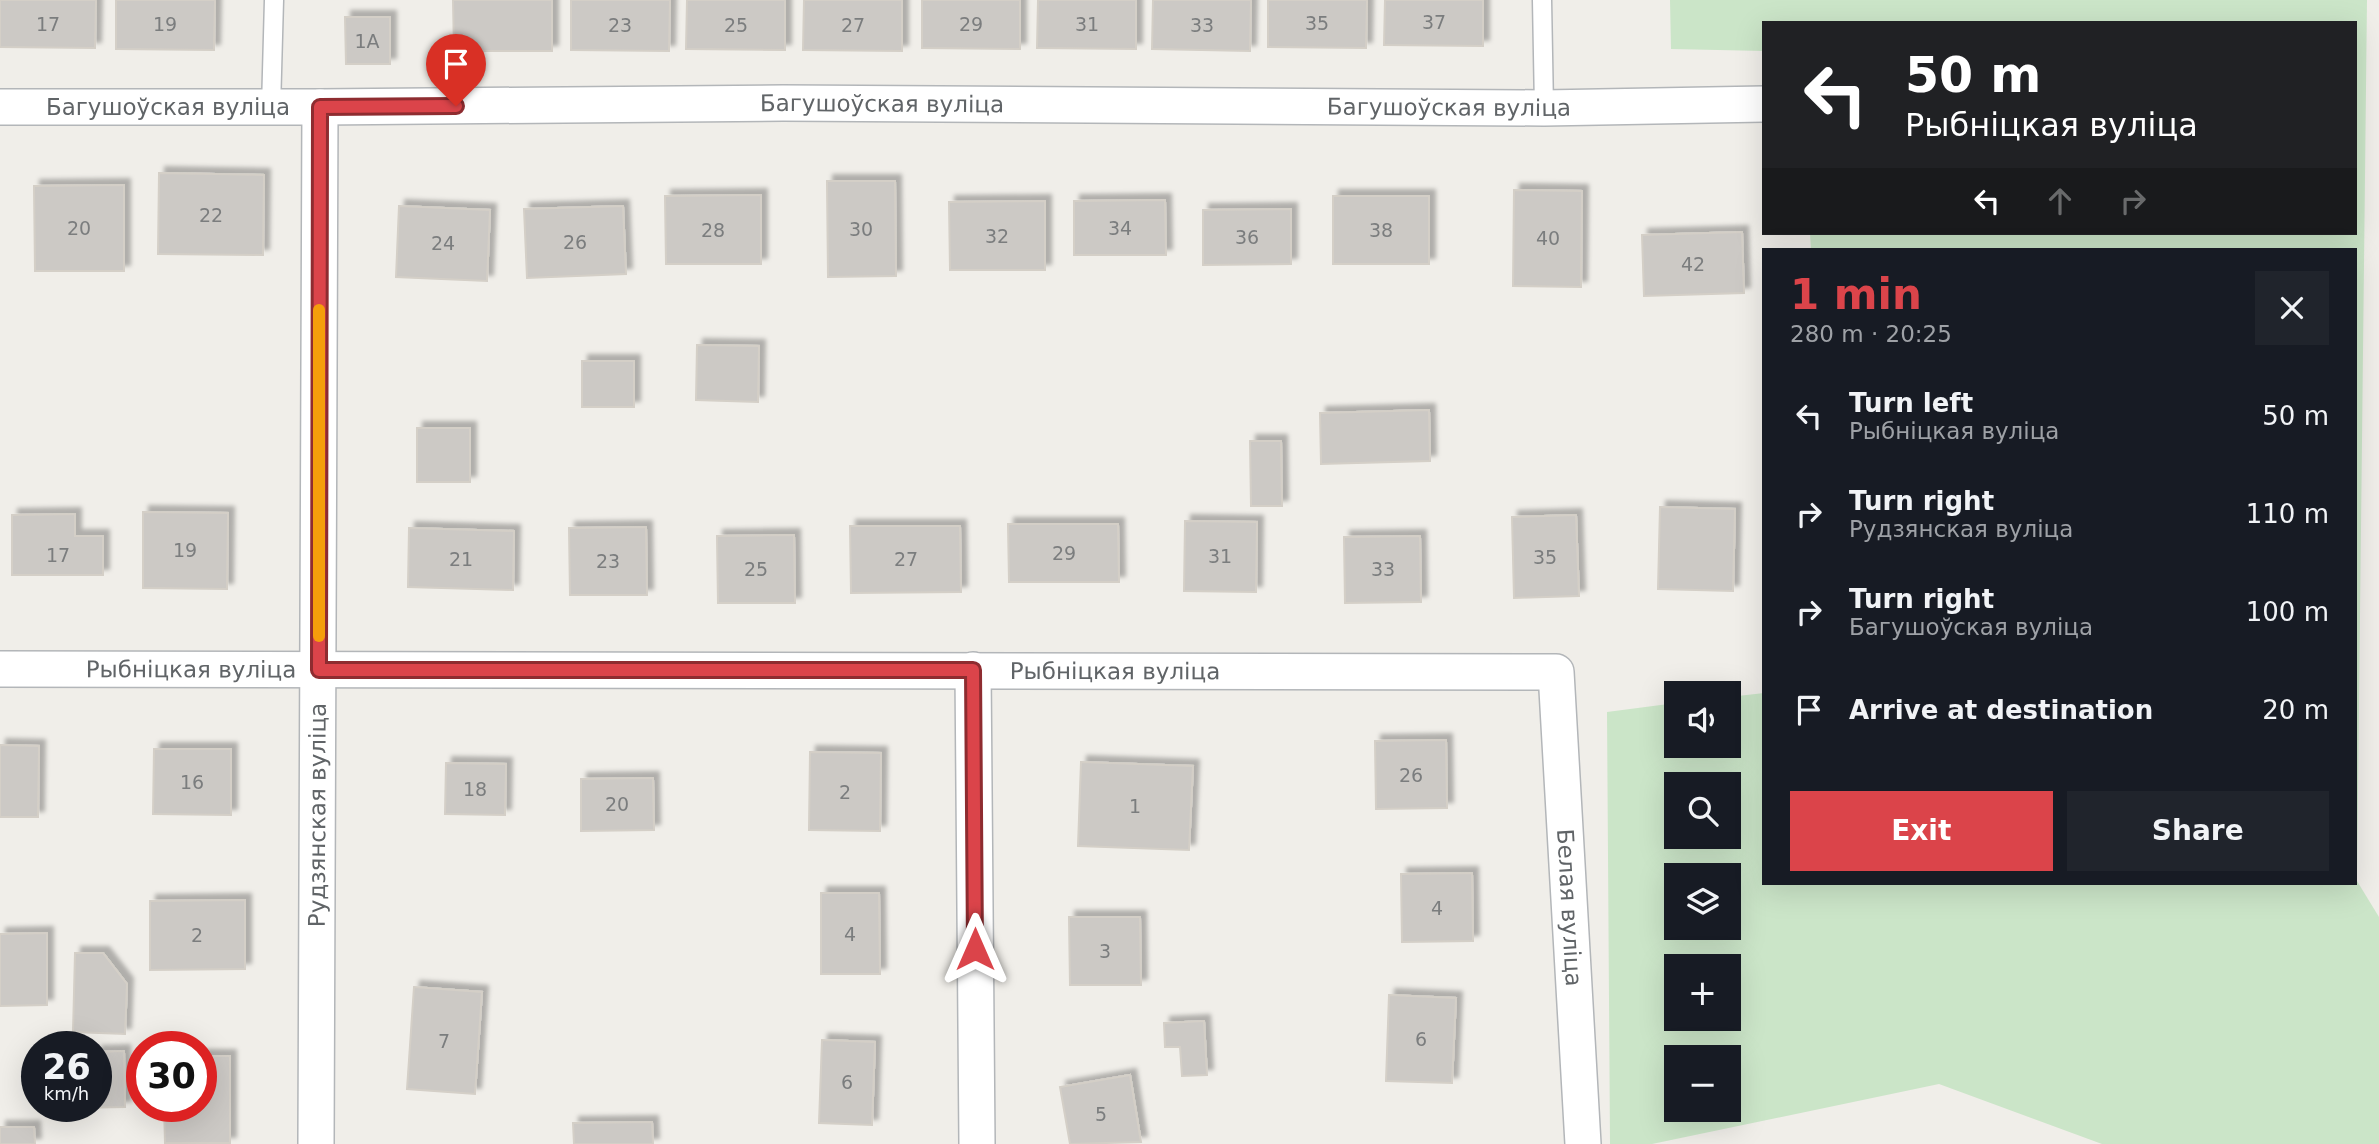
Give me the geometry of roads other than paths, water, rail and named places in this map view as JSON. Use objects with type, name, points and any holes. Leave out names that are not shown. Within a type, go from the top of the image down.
[{"type":"street","name":"Багушоўская вуліца","points":[[0,107],[271,108],[797,103],[1544,108],[1762,104]]},
{"type":"street","name":"Рудзянская вуліца","points":[[316,1144],[320,107]]},
{"type":"street","name":"Рыбніцкая вуліца","points":[[0,669],[1556,673]]},
{"type":"street","points":[[973,670],[977,1144]]},
{"type":"street","name":"Белая вуліца","points":[[1556,673],[1583,1144]]},
{"type":"lane","points":[[271,108],[274,0]]},
{"type":"lane","points":[[1542,0],[1544,108]]}]
